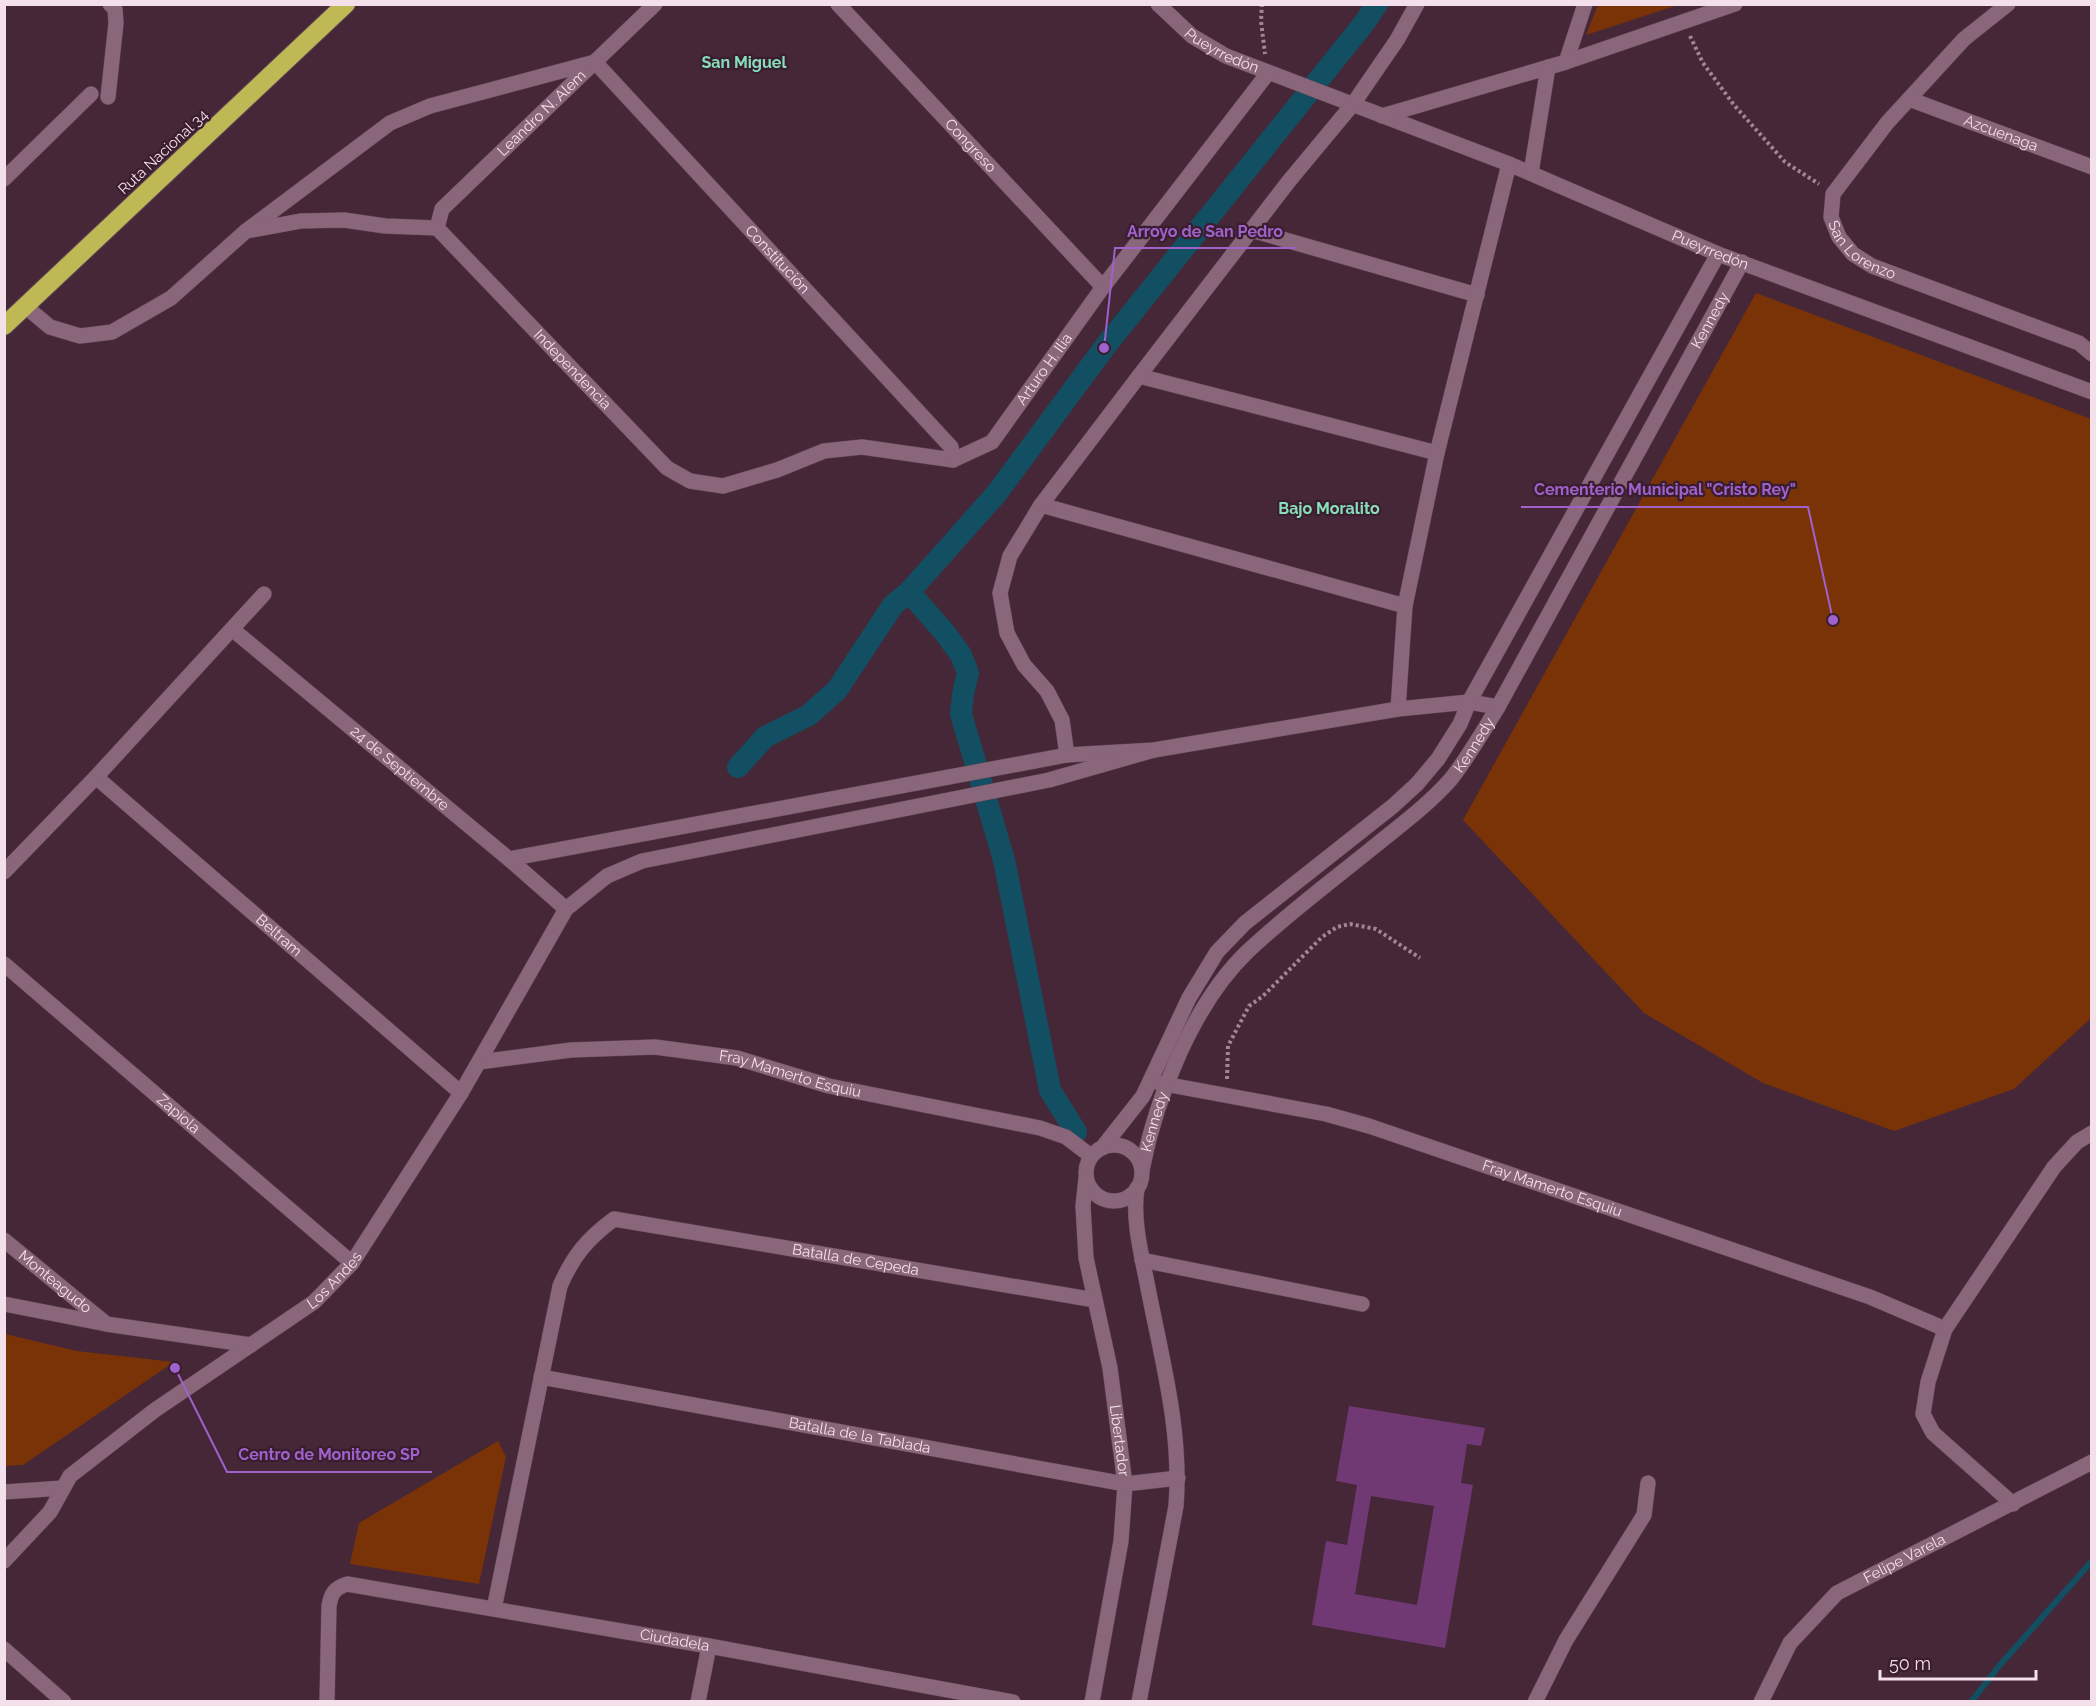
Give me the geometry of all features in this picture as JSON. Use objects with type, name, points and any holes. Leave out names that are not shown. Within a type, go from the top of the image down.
[{"type":"highway","name":"Ruta Nacional 34","points":[[4,326],[346,4]]},
{"type":"street","points":[[108,97],[116,23],[115,9],[110,4]]},
{"type":"street","name":"Leandro N. Alem","points":[[437,228],[442,208],[655,4]]},
{"type":"street","name":"Congreso","points":[[838,4],[1103,287]]},
{"type":"street","name":"Pueyrredón","points":[[1158,4],[1192,36],[1226,56],[1509,164],[1718,254],[2091,392]]},
{"type":"street","points":[[1067,755],[1062,720],[1047,691],[1024,665],[1007,633],[1000,592],[1010,556],[1041,505],[1289,181],[1353,104],[1397,40],[1417,4]]},
{"type":"street","points":[[1566,62],[1585,4]]},
{"type":"street","points":[[1382,116],[1566,62],[1735,4]]},
{"type":"street","name":"San Lorenzo","points":[[2007,4],[1964,39],[1887,123],[1833,194],[1831,217],[1839,237],[1854,254],[1872,266],[2079,342],[2091,354]]},
{"type":"street","points":[[25,306],[50,327],[80,336],[112,332],[171,298],[246,231],[390,123],[430,106],[595,62]]},
{"type":"street","name":"Constitución","points":[[595,62],[951,447],[953,460]]},
{"type":"street","points":[[1531,173],[1548,67]]},
{"type":"street","name":"Arturo H. Ilia","points":[[953,460],[992,442],[1103,287],[1268,73]]},
{"type":"street","points":[[4,179],[91,93]]},
{"type":"street","name":"Azcuenaga","points":[[1909,99],[2091,167]]},
{"type":"street","points":[[1398,709],[1405,606],[1437,453],[1509,164]]},
{"type":"street","points":[[246,231],[301,221],[322,220],[437,228]]},
{"type":"street","name":"Independencia","points":[[437,228],[667,468],[690,481],[723,486],[777,470],[824,451],[862,447],[953,460]]},
{"type":"street","points":[[1251,230],[1477,295]]},
{"type":"street","name":"Kennedy","points":[[1097,1152],[1129,1116],[1143,1096],[1189,998],[1217,952],[1245,923],[1393,806],[1417,784],[1443,750],[1460,724],[1469,702],[1718,254]]},
{"type":"street","name":"Kennedy","points":[[1142,1170],[1149,1133],[1167,1084],[1195,1024],[1222,980],[1246,953],[1434,796],[1468,756],[1498,706],[1742,262]]},
{"type":"street","points":[[1139,376],[1437,453]]},
{"type":"street","points":[[1041,505],[1405,606]]},
{"type":"street","points":[[4,872],[96,777],[264,594]]},
{"type":"street","name":"24 de Septiembre","points":[[232,629],[566,909]]},
{"type":"street","points":[[509,859],[1067,755],[1154,750],[1398,709],[1469,702],[1498,706]]},
{"type":"street","points":[[566,909],[607,876],[642,861],[1049,780],[1154,750]]},
{"type":"street","name":"Beltram","points":[[96,777],[461,1093]]},
{"type":"street","name":"Los Andes","points":[[4,1561],[50,1512],[70,1476],[155,1410],[314,1302],[352,1263],[461,1093],[566,909]]},
{"type":"street","name":"Zapiola","points":[[4,964],[352,1263]]},
{"type":"street","name":"Fray Mamerto Esquiu","points":[[479,1062],[571,1050],[655,1047],[737,1059],[829,1086],[1040,1128],[1097,1152]]},
{"type":"street","name":"Fray Mamerto Esquiu","points":[[1151,1081],[1326,1114],[1369,1126],[1870,1297],[1945,1329]]},
{"type":"street","points":[[2013,1504],[1933,1433],[1923,1414],[1928,1382],[1945,1329],[2054,1167],[2077,1142],[2091,1133]]},
{"type":"street","points":[[1086,1178],[1091,1190],[1105,1200],[1124,1200],[1137,1188],[1141,1180],[1142,1170],[1139,1161],[1126,1148],[1116,1146],[1097,1152]]},
{"type":"street","name":"Libertador","points":[[1092,1701],[1121,1541],[1125,1484],[1110,1368],[1086,1258],[1083,1231],[1087,1164],[1097,1152]]},
{"type":"street","points":[[1137,1188],[1136,1200],[1143,1260],[1172,1410],[1177,1444],[1178,1478],[1176,1506],[1138,1701]]},
{"type":"street","name":"Batalla de Cepeda","points":[[541,1377],[560,1286],[570,1263],[592,1235],[614,1219],[1095,1300]]},
{"type":"street","name":"Monteagudo","points":[[4,1240],[106,1324]]},
{"type":"street","points":[[1143,1260],[1362,1304]]},
{"type":"street","points":[[4,1304],[106,1324],[251,1346]]},
{"type":"street","points":[[495,1609],[541,1377]]},
{"type":"street","name":"Batalla de la Tablada","points":[[541,1377],[1125,1484],[1178,1478]]},
{"type":"street","name":"Felipe Varela","points":[[1761,1701],[1790,1642],[1837,1593],[2091,1462]]},
{"type":"street","points":[[1535,1701],[1566,1640],[1644,1515],[1648,1483]]},
{"type":"street","points":[[4,1492],[63,1488]]},
{"type":"street","name":"Ciudadela","points":[[327,1701],[329,1606],[331,1595],[337,1588],[347,1584],[1013,1701]]},
{"type":"street","points":[[698,1701],[709,1646]]},
{"type":"street","points":[[4,1649],[64,1701]]},
{"type":"path","points":[[1262,4],[1261,21],[1268,73]]},
{"type":"path","points":[[1683,22],[1703,63],[1734,105],[1785,162],[1833,194]]},
{"type":"path","points":[[1227,1095],[1228,1046],[1249,1006],[1263,996],[1322,937],[1337,927],[1350,924],[1376,929],[1420,958]]},
{"type":"shaded area","points":[[1598,4],[1678,5],[1586,35]]},
{"type":"shaded area","points":[[1756,293],[2091,419],[2091,1018],[2014,1089],[1894,1131],[1763,1083],[1644,1013],[1463,820]]},
{"type":"shaded area","points":[[5,1334],[77,1351],[174,1362],[23,1465],[5,1466]]},
{"type":"shaded area","points":[[498,1441],[506,1457],[479,1584],[350,1564],[359,1523]]},
{"type":"building","points":[[1349,1406],[1485,1428],[1481,1446],[1467,1444],[1461,1483],[1473,1485],[1445,1648],[1312,1625],[1326,1541],[1347,1545],[1357,1485],[1336,1481]],"holes":[[[1371,1496],[1434,1506],[1417,1605],[1355,1594]]]},
{"type":"waterway","points":[[738,767],[765,737],[809,715],[837,690],[893,605],[909,592],[997,493],[1104,348],[1377,4]]},
{"type":"waterway","points":[[909,592],[945,633],[961,655],[968,673],[961,714],[1004,860],[1050,1090],[1076,1132]]},
{"type":"waterway","points":[[1971,1702],[1999,1666],[2092,1561]]},
{"type":"place","name":"Arroyo de San Pedro","points":[[1104,348]]},
{"type":"place","name":"Cementerio Municipal \"Cristo Rey\"","points":[[1833,620]]},
{"type":"place","name":"Centro de Monitoreo SP","points":[[175,1368]]},
{"type":"district","name":"San Miguel","points":[[744,62]]},
{"type":"district","name":"Bajo Moralito","points":[[1329,508]]}]
